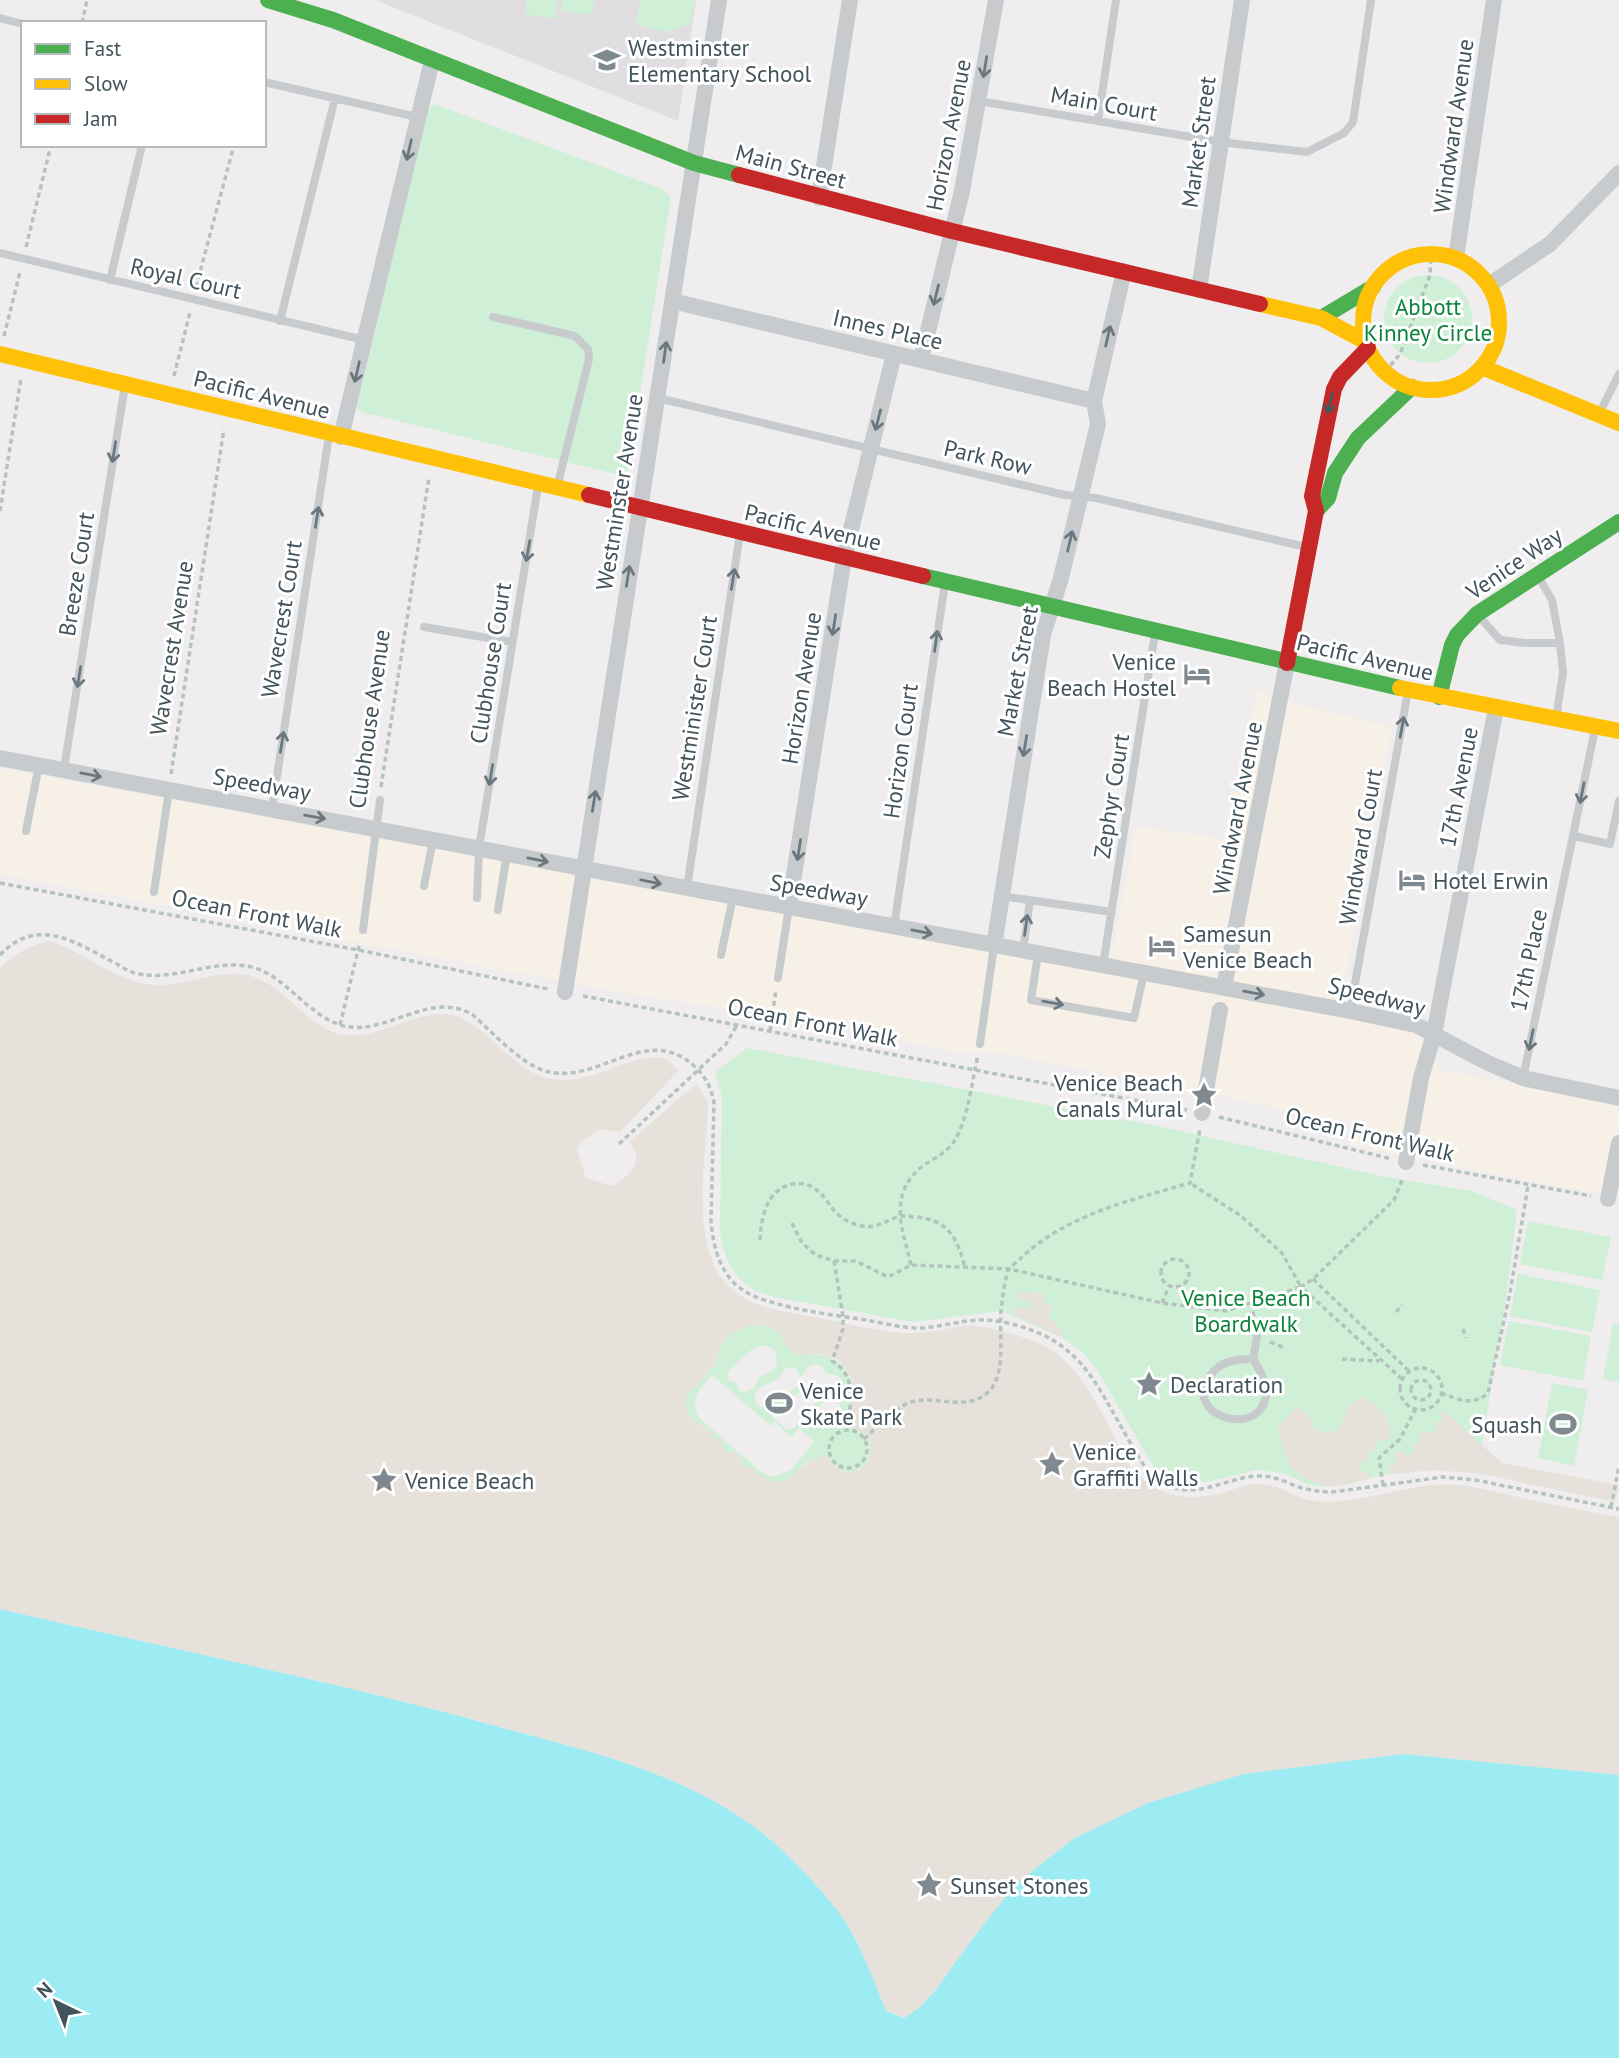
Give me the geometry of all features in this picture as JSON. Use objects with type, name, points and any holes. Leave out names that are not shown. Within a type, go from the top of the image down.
[{"type":"street","name":"Main Street","points":[[268,0],[332,20],[694,163],[952,231],[1321,318],[1367,345]]},
{"type":"street","name":"Westminster Avenue","points":[[565,992],[719,0]]},
{"type":"street","points":[[819,198],[850,0]]},
{"type":"street","name":"Horizon Avenue","points":[[921,360],[952,231],[979,101],[996,0]]},
{"type":"street","name":"Market Street","points":[[1199,290],[1242,0]]},
{"type":"street","name":"Windward Avenue","points":[[1456,258],[1494,0]]},
{"type":"street","points":[[335,436],[364,340],[432,61]]},
{"type":"street","points":[[1489,285],[1550,244],[1619,173]]},
{"type":"street","points":[[1321,318],[1373,287],[1394,265],[1413,257],[1432,254],[1456,258],[1472,268],[1489,285],[1497,306],[1499,327],[1494,349],[1482,367],[1471,377],[1445,389],[1412,387],[1396,380],[1385,372],[1367,345],[1364,316],[1373,287]]},
{"type":"street","name":"Market Street","points":[[994,946],[1043,635],[1061,578],[1098,424],[1094,401],[1124,271]]},
{"type":"street","name":"Innes Place","points":[[672,301],[1094,401]]},
{"type":"street","name":"Windward Avenue","points":[[1224,988],[1310,548],[1316,511],[1312,496],[1334,388],[1367,345]]},
{"type":"street","name":"Pacific Avenue","points":[[0,354],[1287,663],[1408,691],[1619,731]]},
{"type":"street","name":"Horizon Avenue","points":[[789,907],[844,558],[894,354]]},
{"type":"street","points":[[1482,367],[1619,423]]},
{"type":"street","name":"Windward Avenue","points":[[1316,511],[1328,498],[1335,473],[1358,438],[1412,387]]},
{"type":"street","name":"Venice Way","points":[[1439,697],[1452,645],[1457,635],[1477,614],[1619,522]]},
{"type":"street","name":"17th Avenue","points":[[1406,1162],[1421,1078],[1434,1034],[1496,708]]},
{"type":"street","name":"Speedway","points":[[0,758],[994,946],[1350,1010],[1416,1025],[1523,1078],[1619,1098]]},
{"type":"street","name":"Windward Avenue","points":[[1202,1113],[1220,1010]]},
{"type":"street","points":[[1608,1199],[1619,1143]]},
{"type":"lane","points":[[1098,121],[1116,0]]},
{"type":"lane","name":"Main Court","points":[[979,101],[1222,142],[1307,152],[1344,133],[1353,122],[1371,0]]},
{"type":"lane","points":[[0,18],[21,23]]},
{"type":"lane","points":[[266,82],[417,117]]},
{"type":"lane","points":[[280,321],[335,99]]},
{"type":"lane","points":[[110,280],[142,147]]},
{"type":"lane","name":"Royal Court","points":[[0,253],[364,340]]},
{"type":"lane","points":[[493,317],[575,336],[588,349],[589,359],[557,487]]},
{"type":"lane","points":[[1598,414],[1619,374]]},
{"type":"lane","name":"Breeze Court","points":[[64,769],[125,384]]},
{"type":"lane","name":"Park Row","points":[[658,398],[1310,548]]},
{"type":"lane","name":"Wavecrest Court","points":[[272,809],[335,436]]},
{"type":"lane","name":"Clubhouse Court","points":[[477,898],[479,848],[539,483]]},
{"type":"lane","name":"Westminister Court","points":[[687,888],[740,533]]},
{"type":"lane","points":[[1537,574],[1552,600],[1560,643],[1563,671],[1556,719]]},
{"type":"lane","name":"Horizon Court","points":[[894,927],[945,582]]},
{"type":"lane","points":[[1477,614],[1500,640],[1560,643]]},
{"type":"lane","points":[[424,626],[512,642]]},
{"type":"lane","name":"Zephyr Court","points":[[1103,965],[1155,632]]},
{"type":"lane","name":"Windward Court","points":[[1350,1010],[1408,691]]},
{"type":"lane","name":"17th Place","points":[[1523,1078],[1595,726]]},
{"type":"lane","points":[[26,831],[39,765]]},
{"type":"lane","points":[[154,892],[169,790]]},
{"type":"lane","name":"Clubhouse Avenue","points":[[363,930],[380,800]]},
{"type":"lane","points":[[1574,836],[1610,844],[1619,801]]},
{"type":"lane","points":[[424,886],[433,840]]},
{"type":"lane","points":[[498,910],[507,853]]},
{"type":"lane","points":[[1001,896],[1112,912]]},
{"type":"lane","points":[[721,955],[733,897]]},
{"type":"lane","points":[[1030,900],[1031,1000],[1134,1018],[1144,973]]},
{"type":"lane","name":"Horizon Avenue","points":[[778,978],[789,907]]},
{"type":"lane","name":"Market Street","points":[[980,1044],[994,946]]},
{"type":"lane","name":"Windward Avenue","points":[[1220,1010],[1224,988]]},
{"type":"lane","points":[[1252,1359],[1223,1363],[1206,1381],[1204,1395],[1208,1404],[1222,1418],[1231,1421],[1252,1416],[1264,1400],[1264,1379],[1252,1359],[1257,1337]]},
{"type":"path","points":[[82,21],[87,0]]},
{"type":"path","points":[[170,395],[233,147]]},
{"type":"path","points":[[1385,372],[1400,354],[1430,275],[1432,254]]},
{"type":"path","points":[[0,511],[24,360]]},
{"type":"path","name":"Wavecrest Avenue","points":[[169,790],[227,410]]},
{"type":"path","name":"Clubhouse Avenue","points":[[380,800],[429,480],[435,459]]},
{"type":"path","name":"Ocean Front Walk","points":[[0,883],[1202,1113],[1406,1162],[1608,1199]]},
{"type":"path","points":[[340,1025],[363,930]]},
{"type":"path","points":[[0,956],[21,939],[45,934],[65,937],[135,974],[157,977],[231,965],[247,967],[265,972],[331,1021],[350,1027],[375,1024],[450,1006],[464,1009],[516,1053],[543,1070],[560,1073],[587,1070],[638,1052],[656,1049],[674,1052],[698,1070],[711,1088],[714,1102],[711,1221],[717,1257],[736,1285],[760,1298],[788,1306],[920,1328],[966,1320],[1001,1321],[1048,1337],[1068,1349],[1086,1369],[1144,1467],[1151,1475],[1179,1489],[1208,1489],[1249,1476],[1266,1475],[1316,1492],[1334,1492],[1443,1477],[1475,1480],[1619,1509]]},
{"type":"path","points":[[770,1032],[778,978]]},
{"type":"path","points":[[619,1144],[726,1044],[737,1026]]},
{"type":"path","points":[[911,1265],[900,1216],[901,1196],[908,1181],[920,1168],[952,1145],[961,1130],[975,1070]]},
{"type":"path","points":[[1190,1183],[1202,1113]]},
{"type":"path","points":[[792,1223],[802,1242],[816,1255],[834,1261],[856,1261],[888,1277],[911,1265],[1009,1269],[1162,1303],[1226,1311],[1301,1287],[1313,1279],[1394,1200],[1401,1187],[1406,1162]]},
{"type":"path","points":[[760,1240],[767,1204],[782,1188],[797,1183],[814,1187],[836,1214],[864,1226],[881,1225],[900,1216],[925,1217],[945,1227],[957,1241],[965,1268]]},
{"type":"path","points":[[864,1438],[879,1423],[916,1401],[972,1402],[992,1388],[1001,1349],[1001,1321],[1009,1269],[1035,1245],[1090,1214],[1190,1183]]},
{"type":"path","points":[[1190,1183],[1241,1216],[1282,1253],[1301,1287],[1382,1362],[1406,1375]]},
{"type":"path","points":[[1441,1393],[1469,1402],[1480,1400],[1488,1393],[1510,1293],[1528,1186]]},
{"type":"path","points":[[1171,1259],[1181,1259],[1188,1265],[1188,1279],[1182,1285],[1169,1286],[1162,1279],[1161,1269],[1171,1259]]},
{"type":"path","points":[[834,1261],[843,1329],[832,1362],[842,1369],[851,1388],[847,1430]]},
{"type":"path","points":[[1313,1279],[1414,1382]]},
{"type":"path","points":[[1162,1303],[1169,1286]]},
{"type":"path","points":[[1252,1303],[1257,1337]]},
{"type":"path","points":[[1396,1312],[1402,1305]]},
{"type":"path","points":[[1463,1329],[1466,1338]]},
{"type":"path","points":[[1342,1359],[1382,1362]]},
{"type":"path","points":[[1422,1368],[1429,1370],[1439,1379],[1441,1393],[1435,1405],[1415,1409],[1405,1403],[1400,1385],[1406,1375],[1422,1368]]},
{"type":"path","points":[[1423,1380],[1428,1383],[1430,1393],[1427,1398],[1420,1400],[1412,1395],[1410,1388],[1414,1382],[1423,1380]]},
{"type":"path","points":[[1383,1485],[1379,1458],[1399,1439],[1415,1409]]},
{"type":"path","points":[[847,1430],[864,1438],[867,1450],[863,1462],[852,1468],[841,1467],[831,1459],[829,1447],[834,1436],[847,1430]]},
{"type":"path","points":[[1611,1507],[1619,1466]]},
{"type":"shaded area","name":"Westminster Elementary School","points":[[375,0],[696,0],[678,121]]},
{"type":"shaded area","points":[[1257,691],[1311,708],[1392,727],[1338,1014],[1415,1030],[1440,1070],[1619,1105],[1619,1198],[1350,1144],[1351,1122],[999,1053],[963,1053],[749,1012],[618,992],[0,874],[0,768],[1109,973],[1136,826],[1223,839]]},
{"type":"green space","points":[[527,0],[558,0],[555,19],[525,14]]},
{"type":"green space","points":[[562,0],[594,0],[592,15],[561,11]]},
{"type":"green space","points":[[640,0],[694,0],[690,24],[668,32],[636,25]]},
{"type":"green space","points":[[434,104],[662,189],[671,197],[628,470],[616,474],[361,412],[357,408],[428,109]]},
{"type":"green space","name":"Abbott Kinney Circle","points":[[1428,275],[1453,282],[1465,294],[1472,319],[1465,344],[1453,356],[1428,363],[1403,356],[1391,344],[1384,319],[1391,294],[1403,282]]},
{"type":"green space","name":"Venice Beach Boardwalk","points":[[747,1048],[1162,1127],[1381,1176],[1472,1191],[1517,1210],[1506,1298],[1477,1473],[1433,1470],[1382,1475],[1325,1487],[1307,1484],[1283,1473],[1256,1470],[1207,1482],[1173,1481],[1155,1469],[1097,1370],[1084,1354],[1065,1339],[1001,1311],[913,1322],[774,1297],[752,1289],[739,1278],[729,1264],[722,1245],[722,1098],[715,1072]]},
{"type":"green space","points":[[1528,1221],[1611,1237],[1602,1280],[1520,1264]]},
{"type":"green space","points":[[1518,1274],[1600,1290],[1592,1332],[1510,1316]]},
{"type":"green space","points":[[1509,1321],[1591,1336],[1583,1381],[1500,1365]]},
{"type":"green space","points":[[1613,1323],[1619,1324],[1619,1382],[1603,1379]]},
{"type":"green space","name":"Venice Skate Park","points":[[757,1324],[771,1327],[779,1332],[787,1345],[810,1355],[826,1355],[845,1367],[854,1389],[851,1428],[864,1435],[870,1444],[866,1463],[858,1470],[847,1472],[837,1468],[827,1456],[806,1462],[790,1479],[780,1483],[763,1478],[751,1467],[742,1467],[741,1458],[734,1452],[730,1454],[724,1451],[723,1442],[720,1439],[713,1440],[711,1432],[705,1430],[702,1423],[696,1423],[687,1412],[685,1400],[688,1392],[701,1382],[711,1367],[716,1368],[716,1359],[722,1344],[733,1333]],"holes":[[[768,1346],[775,1351],[777,1364],[773,1371],[759,1377],[753,1389],[744,1392],[729,1380],[728,1371],[754,1348]],[[809,1366],[821,1366],[826,1373],[838,1376],[842,1383],[837,1395],[840,1405],[831,1420],[825,1421],[818,1416],[818,1408],[826,1399],[818,1394],[814,1384],[806,1389],[794,1388],[788,1396],[777,1399],[768,1407],[763,1408],[757,1404],[756,1392],[779,1379],[785,1368],[795,1368],[801,1377]],[[712,1375],[771,1426],[775,1422],[791,1437],[799,1428],[814,1441],[791,1470],[773,1477],[760,1471],[698,1417],[695,1404],[700,1390]],[[813,1392],[817,1401],[795,1427],[787,1430],[773,1418],[772,1410],[781,1408],[795,1395]]]},
{"type":"green space","name":"Squash","points":[[1552,1383],[1588,1390],[1574,1466],[1538,1458]]},
{"type":"sand","name":"Venice Beach","points":[[50,941],[119,975],[147,984],[173,984],[228,974],[251,976],[274,988],[316,1022],[339,1034],[367,1034],[426,1016],[453,1015],[475,1026],[532,1072],[549,1078],[580,1078],[649,1057],[667,1060],[679,1070],[620,1132],[601,1129],[580,1142],[577,1150],[586,1178],[612,1186],[630,1173],[634,1168],[636,1156],[629,1142],[696,1084],[707,1100],[708,1110],[703,1181],[705,1233],[720,1276],[735,1292],[754,1303],[776,1310],[883,1331],[920,1333],[970,1326],[1006,1332],[1040,1344],[1061,1358],[1085,1385],[1129,1465],[1148,1483],[1169,1494],[1205,1496],[1263,1484],[1307,1500],[1333,1502],[1422,1487],[1457,1485],[1619,1517],[1619,1775],[1404,1754],[1073,1839],[1015,1885],[935,1991],[919,2008],[904,2018],[886,2011],[862,1953],[844,1920],[827,1897],[767,1837],[698,1793],[635,1766],[441,1711],[0,1609],[0,968],[29,947]],"holes":[[[757,1324],[777,1330],[788,1348],[796,1354],[832,1357],[842,1363],[848,1372],[853,1393],[851,1428],[864,1435],[870,1444],[866,1463],[858,1470],[847,1472],[837,1468],[827,1456],[814,1459],[790,1477],[775,1482],[751,1467],[742,1467],[741,1458],[734,1452],[726,1452],[723,1442],[720,1439],[712,1439],[712,1432],[704,1429],[701,1423],[696,1423],[688,1413],[688,1392],[701,1382],[710,1367],[716,1368],[718,1351],[727,1338]]]},
{"type":"sand","points":[[1017,1291],[1044,1294],[1043,1302],[1051,1304],[1049,1320],[1055,1322],[1065,1339],[1013,1314],[1015,1307],[1031,1309],[1032,1301],[1016,1298]]},
{"type":"sand","points":[[1359,1398],[1377,1406],[1390,1428],[1391,1439],[1375,1442],[1376,1450],[1368,1452],[1369,1460],[1359,1462],[1361,1472],[1369,1472],[1370,1477],[1343,1485],[1328,1486],[1311,1481],[1294,1470],[1277,1429],[1297,1406],[1314,1422],[1312,1428],[1329,1432],[1339,1429],[1348,1407]]},
{"type":"sand","points":[[1443,1410],[1502,1463],[1619,1485],[1615,1502],[1477,1473],[1433,1470],[1390,1474],[1390,1466],[1396,1464],[1395,1453],[1414,1453],[1413,1444],[1421,1443],[1420,1433],[1437,1432],[1435,1423],[1442,1421]]},
{"type":"water","points":[[0,1609],[441,1711],[635,1766],[698,1793],[767,1837],[827,1897],[844,1920],[862,1953],[886,2011],[904,2018],[919,2008],[935,1991],[1015,1885],[1073,1839],[1148,1803],[1244,1774],[1404,1754],[1619,1775],[1619,2058],[0,2058]]},
{"type":"traffic: fast","points":[[268,0],[333,20],[694,163],[739,175]]},
{"type":"traffic: fast","points":[[1321,318],[1373,287]]},
{"type":"traffic: fast","points":[[1316,511],[1328,498],[1335,473],[1358,438],[1412,387]]},
{"type":"traffic: fast","points":[[1439,697],[1452,645],[1457,635],[1477,614],[1619,522]]},
{"type":"traffic: fast","points":[[923,576],[1400,688]]},
{"type":"traffic: slow","points":[[1431,254],[1457,259],[1479,274],[1494,296],[1499,322],[1494,348],[1479,370],[1457,385],[1431,390],[1405,385],[1383,370],[1368,348],[1363,322],[1368,296],[1383,274],[1405,259],[1431,254]]},
{"type":"traffic: slow","points":[[1260,304],[1321,318],[1366,342]]},
{"type":"traffic: slow","points":[[0,354],[589,495]]},
{"type":"traffic: slow","points":[[1482,367],[1619,423]]},
{"type":"traffic: slow","points":[[1400,688],[1619,731]]},
{"type":"traffic: jam","points":[[739,175],[952,231],[1260,304]]},
{"type":"traffic: jam","points":[[1287,663],[1316,511],[1312,496],[1334,389],[1340,377],[1368,348]]},
{"type":"traffic: jam","points":[[589,495],[923,576]]},
{"type":"place","name":"Westminster Elementary School","points":[[607,60]]},
{"type":"place","name":"Venice Beach Hostel","points":[[1197,674]]},
{"type":"place","name":"Hotel Erwin","points":[[1412,880]]},
{"type":"place","name":"Samesun Venice Beach","points":[[1162,946]]},
{"type":"place","name":"Venice Beach Canals Mural","points":[[1204,1095]]},
{"type":"place","name":"Declaration","points":[[1149,1384]]},
{"type":"place","name":"Venice Skate Park","points":[[779,1403]]},
{"type":"place","name":"Squash","points":[[1563,1424]]},
{"type":"place","name":"Venice Graffiti Walls","points":[[1052,1464]]},
{"type":"place","name":"Venice Beach","points":[[384,1480]]},
{"type":"place","name":"Sunset Stones","points":[[929,1885]]}]
